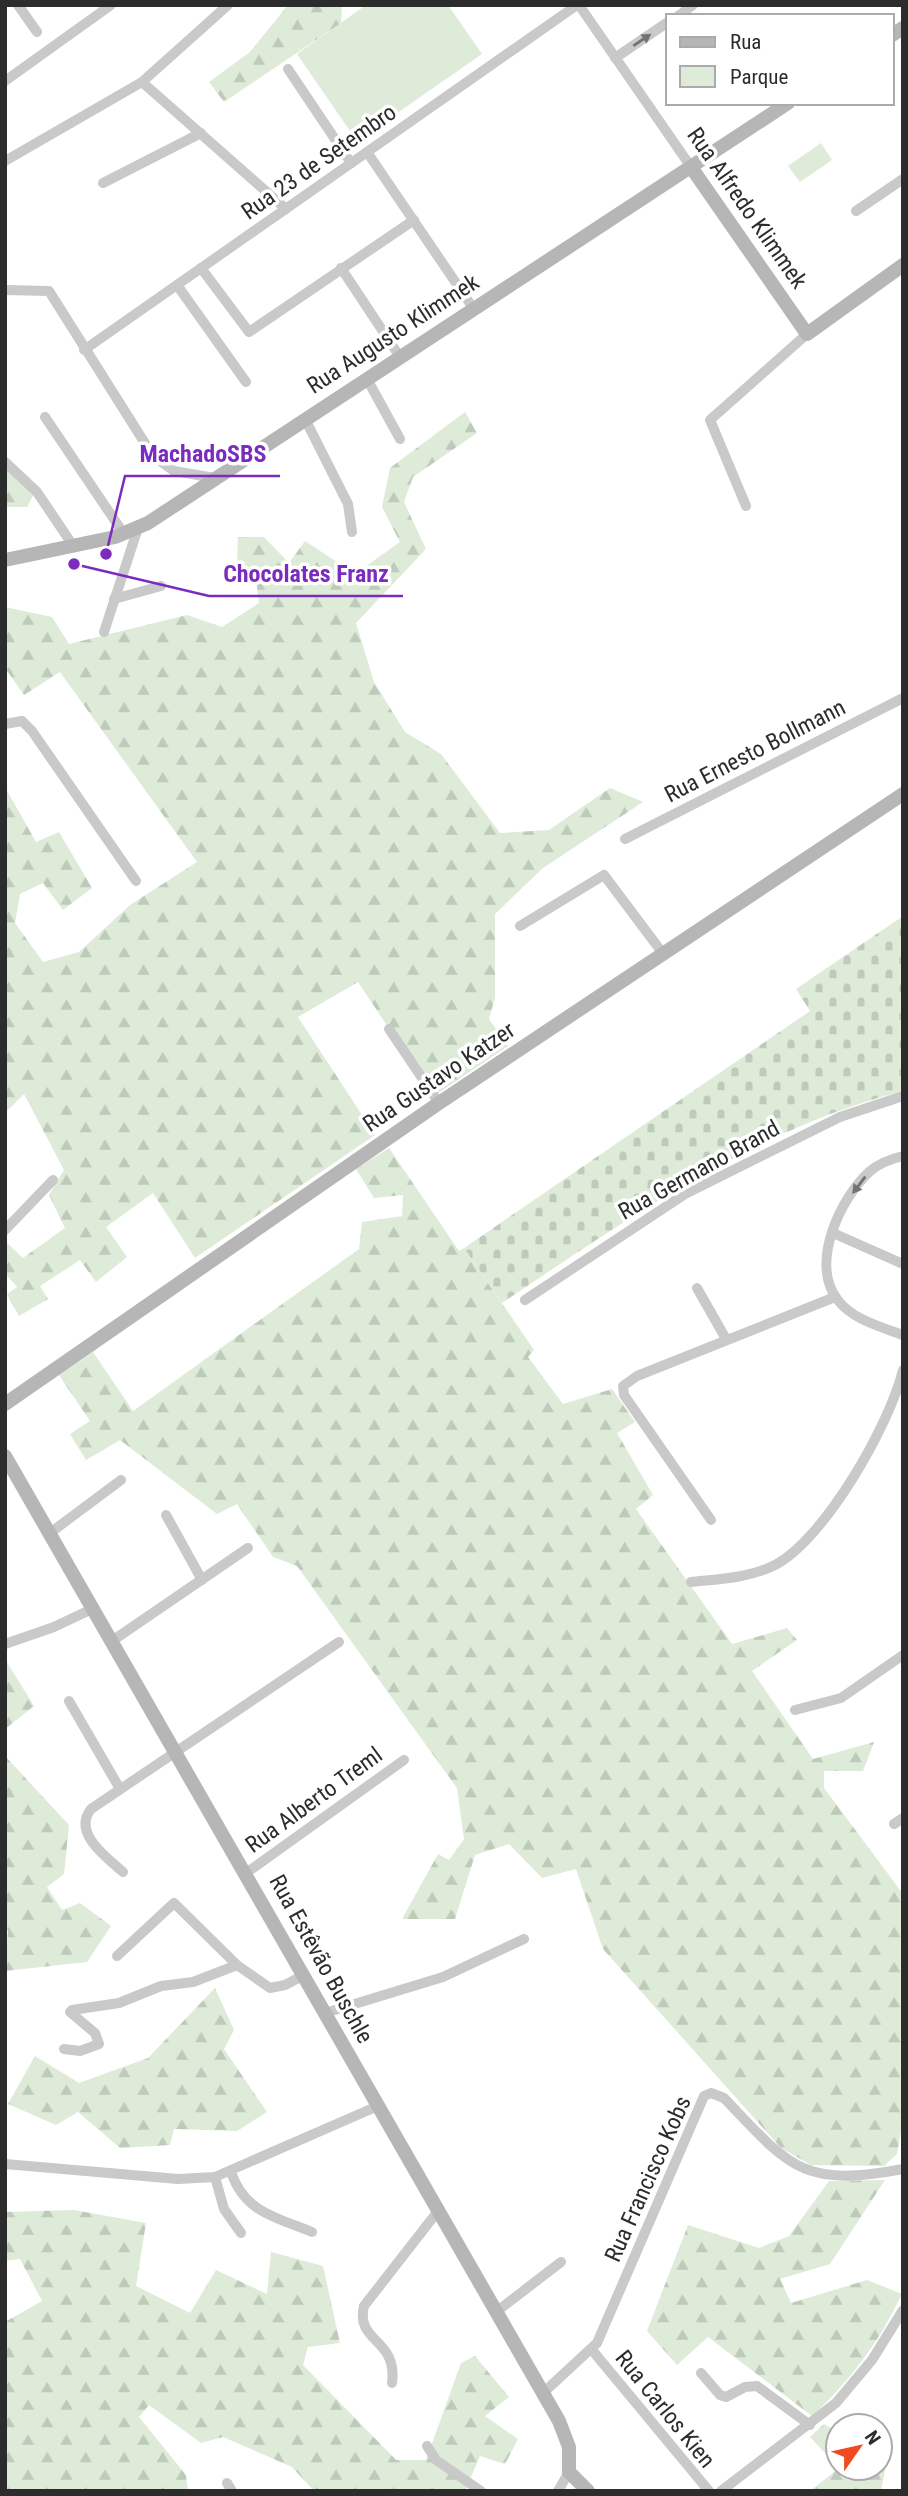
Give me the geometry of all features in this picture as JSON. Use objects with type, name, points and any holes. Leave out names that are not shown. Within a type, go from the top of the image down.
[{"type":"street","points":[[18,5],[37,32]]},
{"type":"street","points":[[5,81],[111,5]]},
{"type":"street","points":[[5,160],[142,82],[228,5]]},
{"type":"street","name":"Rua Alfredo Klimmek","points":[[578,5],[807,334]]},
{"type":"street","name":"Rua 23 de Setembro","points":[[83,350],[578,5]]},
{"type":"street","points":[[615,58],[666,23]]},
{"type":"street","points":[[288,69],[351,163]]},
{"type":"street","points":[[142,82],[286,209]]},
{"type":"street","name":"Rua Augusto Klimmek","points":[[5,560],[74,547],[131,531],[785,105]]},
{"type":"street","points":[[103,183],[201,133]]},
{"type":"street","points":[[367,152],[473,308]]},
{"type":"street","points":[[856,211],[903,179]]},
{"type":"street","points":[[201,268],[249,332],[414,220]]},
{"type":"street","points":[[746,506],[710,420],[807,334],[903,265]]},
{"type":"street","points":[[341,268],[400,356]]},
{"type":"street","points":[[177,285],[246,382]]},
{"type":"street","points":[[5,290],[48,291],[83,350],[158,462],[185,475],[216,478]]},
{"type":"street","points":[[367,379],[400,439]]},
{"type":"street","points":[[45,417],[131,531],[104,632]]},
{"type":"street","points":[[305,419],[348,504],[352,532]]},
{"type":"street","points":[[5,462],[37,492],[74,547]]},
{"type":"street","points":[[114,599],[161,586]]},
{"type":"street","name":"Rua Ernesto Bollmann","points":[[625,839],[903,698]]},
{"type":"street","points":[[5,724],[22,721],[32,731],[135,881]]},
{"type":"street","name":"Rua Gustavo Katzer","points":[[5,1404],[439,1103],[664,956],[903,794]]},
{"type":"street","points":[[520,926],[604,875],[664,956]]},
{"type":"street","points":[[389,1028],[439,1103]]},
{"type":"street","name":"Rua Germano Brand","points":[[525,1300],[685,1194],[848,1114],[903,1096]]},
{"type":"street","points":[[903,1156],[884,1162],[863,1179],[833,1233],[826,1263],[835,1297],[863,1319],[903,1335]]},
{"type":"street","points":[[5,1230],[53,1180]]},
{"type":"street","points":[[833,1233],[903,1264]]},
{"type":"street","points":[[696,1288],[726,1339]]},
{"type":"street","points":[[711,1520],[622,1390],[626,1382],[726,1339],[835,1297]]},
{"type":"street","points":[[691,1582],[756,1572],[777,1564],[797,1549],[828,1512],[874,1440],[896,1394],[903,1370]]},
{"type":"street","name":"Rua Estêvão Buschle","points":[[5,1456],[542,2393],[569,2446],[569,2472]]},
{"type":"street","points":[[50,1532],[121,1480]]},
{"type":"street","points":[[166,1515],[202,1580]]},
{"type":"street","points":[[112,1641],[248,1548]]},
{"type":"street","points":[[5,1644],[54,1627],[93,1608]]},
{"type":"street","points":[[123,1872],[91,1841],[86,1820],[91,1809],[339,1642]]},
{"type":"street","points":[[795,1710],[841,1698],[903,1655]]},
{"type":"street","points":[[69,1701],[120,1789]]},
{"type":"street","name":"Rua Alberto Treml","points":[[246,1873],[404,1760]]},
{"type":"street","points":[[117,1956],[174,1903],[237,1965],[270,1988],[304,1975]]},
{"type":"street","points":[[325,2012],[443,1977],[524,1939]]},
{"type":"street","points":[[64,2049],[80,2050],[99,2043],[94,2033],[70,2012],[72,2010],[119,2003],[161,1986],[192,1982],[237,1965]]},
{"type":"street","name":"Rua Francisco Kobs","points":[[542,2393],[592,2350],[704,2096],[711,2093],[724,2098],[782,2158],[807,2171],[844,2176],[903,2169]]},
{"type":"street","points":[[5,2164],[177,2179],[215,2177],[378,2106]]},
{"type":"street","points":[[231,2172],[239,2193],[248,2204],[313,2232]]},
{"type":"street","points":[[215,2177],[224,2209],[241,2233]]},
{"type":"street","points":[[392,2383],[394,2368],[391,2357],[365,2329],[363,2306],[438,2211]]},
{"type":"street","points":[[496,2312],[561,2262]]},
{"type":"street","points":[[721,2491],[810,2425],[853,2385],[903,2310]]},
{"type":"street","name":"Rua Carlos Kien","points":[[592,2350],[709,2491]]},
{"type":"street","points":[[701,2373],[720,2395],[726,2397],[745,2387],[757,2386],[810,2425]]},
{"type":"street","points":[[427,2446],[436,2460],[481,2491]]},
{"type":"street","points":[[558,2491],[569,2472],[588,2491]]},
{"type":"green space","points":[[288,5],[342,5],[341,23],[224,102],[209,82],[250,52]]},
{"type":"green space","points":[[366,5],[448,5],[482,54],[357,141],[297,54]]},
{"type":"green space","points":[[821,143],[832,160],[800,182],[788,166]]},
{"type":"green space","points":[[465,412],[477,433],[413,477],[404,502],[426,549],[356,623],[374,682],[405,732],[441,754],[500,833],[549,830],[610,788],[643,802],[543,868],[495,914],[495,998],[489,1019],[508,1046],[434,1096],[358,982],[298,1017],[375,1135],[195,1258],[153,1193],[106,1227],[127,1257],[96,1282],[80,1260],[40,1286],[48,1299],[19,1316],[7,1294],[17,1287],[5,1273],[5,1241],[23,1258],[65,1228],[49,1195],[64,1170],[24,1094],[5,1113],[5,787],[36,842],[59,832],[92,888],[63,910],[43,883],[20,894],[15,923],[43,962],[79,952],[130,905],[197,862],[60,672],[24,695],[5,668],[5,607],[52,617],[69,644],[187,615],[222,627],[259,603],[256,579],[237,562],[238,537],[264,537],[289,563],[305,541],[355,574],[400,542],[382,507],[390,468]]},
{"type":"green space","points":[[5,465],[35,492],[27,507],[5,507]]},
{"type":"green space","points":[[903,916],[903,1091],[795,1128],[744,1153],[645,1209],[502,1303],[464,1248],[810,1011],[796,989]]},
{"type":"green space","points":[[389,1148],[459,1251],[464,1248],[534,1350],[528,1357],[563,1404],[612,1389],[635,1422],[617,1433],[653,1495],[636,1509],[732,1644],[787,1628],[797,1640],[752,1671],[813,1759],[874,1742],[863,1771],[824,1771],[824,1788],[903,1894],[903,2118],[897,2154],[884,2166],[811,2165],[781,2148],[603,1949],[576,1869],[542,1878],[509,1844],[475,1855],[455,1919],[402,1919],[438,1854],[449,1860],[464,1839],[457,1788],[297,1566],[273,1557],[237,1504],[217,1514],[120,1440],[86,1460],[70,1434],[90,1421],[59,1375],[93,1352],[133,1411],[359,1249],[362,1222],[402,1216],[403,1195],[374,1198],[356,1169]]},
{"type":"green space","points":[[5,1659],[34,1706],[5,1729]]},
{"type":"green space","points":[[5,1756],[69,1825],[64,1874],[47,1887],[62,1910],[80,1903],[111,1926],[87,1962],[5,1971],[8,1931],[5,1926]]},
{"type":"green space","points":[[215,1988],[234,2030],[224,2049],[267,2112],[237,2131],[174,2129],[170,2145],[120,2148],[78,2112],[56,2125],[8,2104],[35,2056],[79,2083],[148,2058]]},
{"type":"green space","points":[[885,2180],[830,2264],[780,2279],[791,2303],[867,2280],[902,2294],[863,2360],[812,2416],[708,2337],[677,2365],[647,2331],[688,2225],[759,2248],[789,2236],[829,2181]]},
{"type":"green space","points":[[74,2210],[146,2223],[136,2286],[190,2313],[216,2270],[267,2294],[271,2252],[323,2266],[340,2343],[308,2347],[303,2365],[396,2460],[426,2460],[461,2363],[475,2356],[509,2397],[485,2416],[518,2439],[505,2464],[480,2456],[465,2491],[314,2491],[292,2467],[223,2437],[201,2443],[149,2405],[139,2417],[186,2475],[188,2491],[5,2491],[5,2322],[42,2301],[20,2259],[5,2261],[5,2212]]},
{"type":"green space","points":[[824,2424],[824,2452],[810,2437]]},
{"type":"green space","points":[[824,2480],[824,2482],[883,2482],[881,2491],[810,2491]]},
{"type":"place","name":"MachadoSBS","points":[[106,554]]},
{"type":"place","name":"Chocolates Franz","points":[[74,564]]}]
